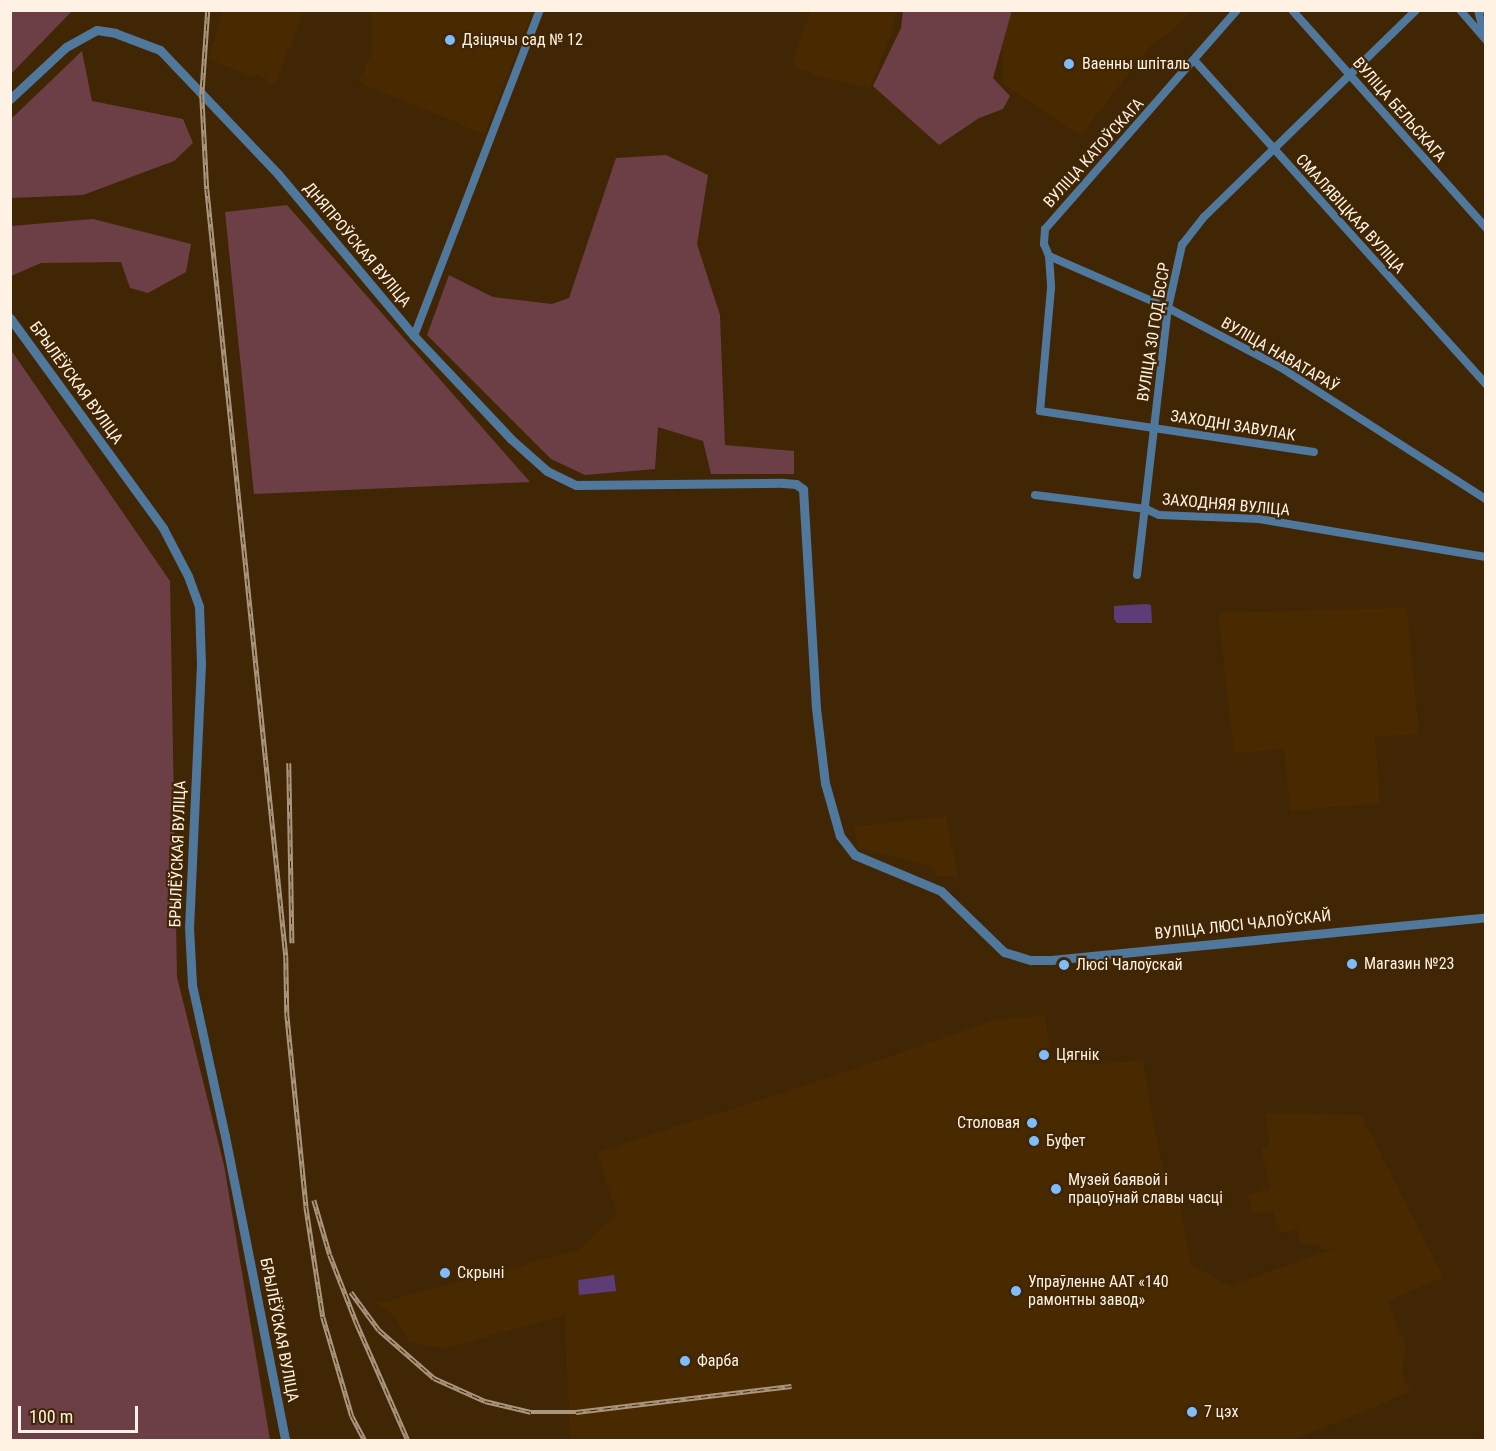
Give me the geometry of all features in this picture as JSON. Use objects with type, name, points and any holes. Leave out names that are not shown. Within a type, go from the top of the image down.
[{"type":"street","name":"ДНЯПРОЎСКАЯ ВУЛІЦА","points":[[10,99],[66,47],[97,30],[115,33],[160,50],[278,174],[414,336],[540,10]]},
{"type":"street","name":"ВУЛІЦА КАТОЎСКАГА","points":[[1040,411],[1051,288],[1049,256],[1044,244],[1045,230],[1195,62],[1237,10]]},
{"type":"street","name":"ВУЛІЦА БЕЛЬСКАГА","points":[[1292,10],[1485,228]]},
{"type":"street","name":"ВУЛІЦА 30 ГОД БССР","points":[[1137,575],[1168,308],[1182,245],[1204,217],[1416,10]]},
{"type":"street","points":[[1460,10],[1485,40]]},
{"type":"street","points":[[1478,10],[1485,40]]},
{"type":"street","name":"СМАЛЯВІЦКАЯ ВУЛІЦА","points":[[1195,62],[1485,384]]},
{"type":"street","name":"ВУЛІЦА НАВАТАРАЎ","points":[[1049,256],[1168,308],[1280,367],[1485,499]]},
{"type":"street","name":"БРЫЛЁЎСКАЯ ВУЛІЦА","points":[[10,318],[163,528],[188,576],[199,606],[201,664],[189,927],[192,985],[225,1136],[285,1440]]},
{"type":"street","name":"ВУЛІЦА ЛЮСІ ЧАЛОЎСКАЙ","points":[[414,336],[511,439],[547,471],[576,485],[783,483],[796,484],[803,489],[816,708],[825,783],[840,836],[855,855],[941,891],[1004,952],[1031,960],[1051,960],[1485,917]]},
{"type":"street","name":"ЗАХОДНІ ЗАВУЛАК","points":[[1040,411],[1314,452]]},
{"type":"street","name":"ЗАХОДНЯЯ ВУЛІЦА","points":[[1035,495],[1146,509],[1159,515],[1259,519],[1485,557]]},
{"type":"shaded area","points":[[1012,10],[993,78],[1010,96],[1003,109],[979,118],[939,145],[873,86],[901,28],[903,11]]},
{"type":"shaded area","points":[[10,11],[72,11],[11,74]]},
{"type":"shaded area","points":[[223,11],[304,11],[274,86],[266,83],[267,79],[256,74],[253,77],[209,59]]},
{"type":"shaded area","points":[[372,11],[533,11],[484,134],[358,82],[372,54]]},
{"type":"shaded area","points":[[811,11],[896,11],[892,32],[870,88],[817,76],[806,70],[797,70],[793,57]]},
{"type":"shaded area","name":"Ваенны шпіталь","points":[[996,11],[1191,11],[1173,31],[1151,45],[1080,136],[1003,84],[1002,21]]},
{"type":"shaded area","points":[[82,51],[92,101],[183,119],[193,143],[174,161],[83,195],[11,198],[11,119]]},
{"type":"shaded area","points":[[666,155],[708,175],[697,244],[720,315],[725,445],[794,451],[794,474],[711,474],[703,441],[658,427],[655,469],[585,475],[551,459],[427,335],[449,275],[493,297],[552,304],[569,298],[616,158]]},
{"type":"shaded area","points":[[287,205],[530,482],[254,494],[225,212]]},
{"type":"shaded area","points":[[93,219],[191,244],[186,272],[148,293],[130,288],[121,262],[41,263],[11,276],[11,226]]},
{"type":"shaded area","points":[[11,350],[170,581],[177,977],[224,1165],[270,1440],[11,1440]]},
{"type":"shaded area","points":[[1151,605],[1152,623],[1117,623],[1114,619],[1114,606]]},
{"type":"shaded area","points":[[1407,608],[1419,734],[1375,737],[1380,803],[1290,811],[1284,749],[1234,753],[1218,613]]},
{"type":"shaded area","points":[[946,816],[958,876],[936,876],[932,867],[859,848],[853,827]]},
{"type":"shaded area","points":[[1045,1015],[1051,1059],[1085,1056],[1087,1065],[1143,1060],[1153,1121],[1169,1194],[1177,1193],[1191,1264],[1229,1286],[1344,1245],[1323,1250],[1318,1243],[1302,1245],[1296,1228],[1281,1234],[1273,1211],[1253,1214],[1248,1195],[1270,1188],[1261,1149],[1270,1146],[1265,1113],[1361,1115],[1443,1277],[1387,1301],[1406,1348],[1402,1372],[1410,1392],[1294,1440],[570,1440],[565,1315],[445,1348],[409,1342],[394,1315],[376,1304],[577,1251],[617,1214],[597,1152],[813,1083],[996,1020]]},
{"type":"shaded area","points":[[614,1275],[616,1291],[579,1295],[578,1280]]},
{"type":"railway","points":[[208,10],[202,95],[207,189],[286,956],[287,1014],[306,1206],[323,1317],[352,1416],[365,1440]]},
{"type":"railway","points":[[289,763],[292,943]]},
{"type":"railway","points":[[314,1200],[330,1255],[357,1324],[408,1440]]},
{"type":"railway","points":[[351,1292],[379,1330],[434,1378],[485,1401],[531,1412],[576,1412],[791,1386]]},
{"type":"place","name":"Дзіцячы сад № 12","points":[[450,40]]},
{"type":"place","name":"Ваенны шпіталь","points":[[1069,64]]},
{"type":"place","name":"Магазин №23","points":[[1352,964]]},
{"type":"place","name":"Люсі Чалоўскай","points":[[1064,965]]},
{"type":"place","name":"Цягнік","points":[[1044,1055]]},
{"type":"place","name":"Столовая","points":[[1032,1123]]},
{"type":"place","name":"Буфет","points":[[1034,1141]]},
{"type":"place","name":"Музей баявой і працоўнай славы часці","points":[[1056,1189]]},
{"type":"place","name":"Скрыні","points":[[445,1273]]},
{"type":"place","name":"Упраўленне ААТ «140 рамонтны завод»","points":[[1016,1291]]},
{"type":"place","name":"Фарба","points":[[685,1361]]},
{"type":"place","name":"7 цэх","points":[[1192,1412]]}]
